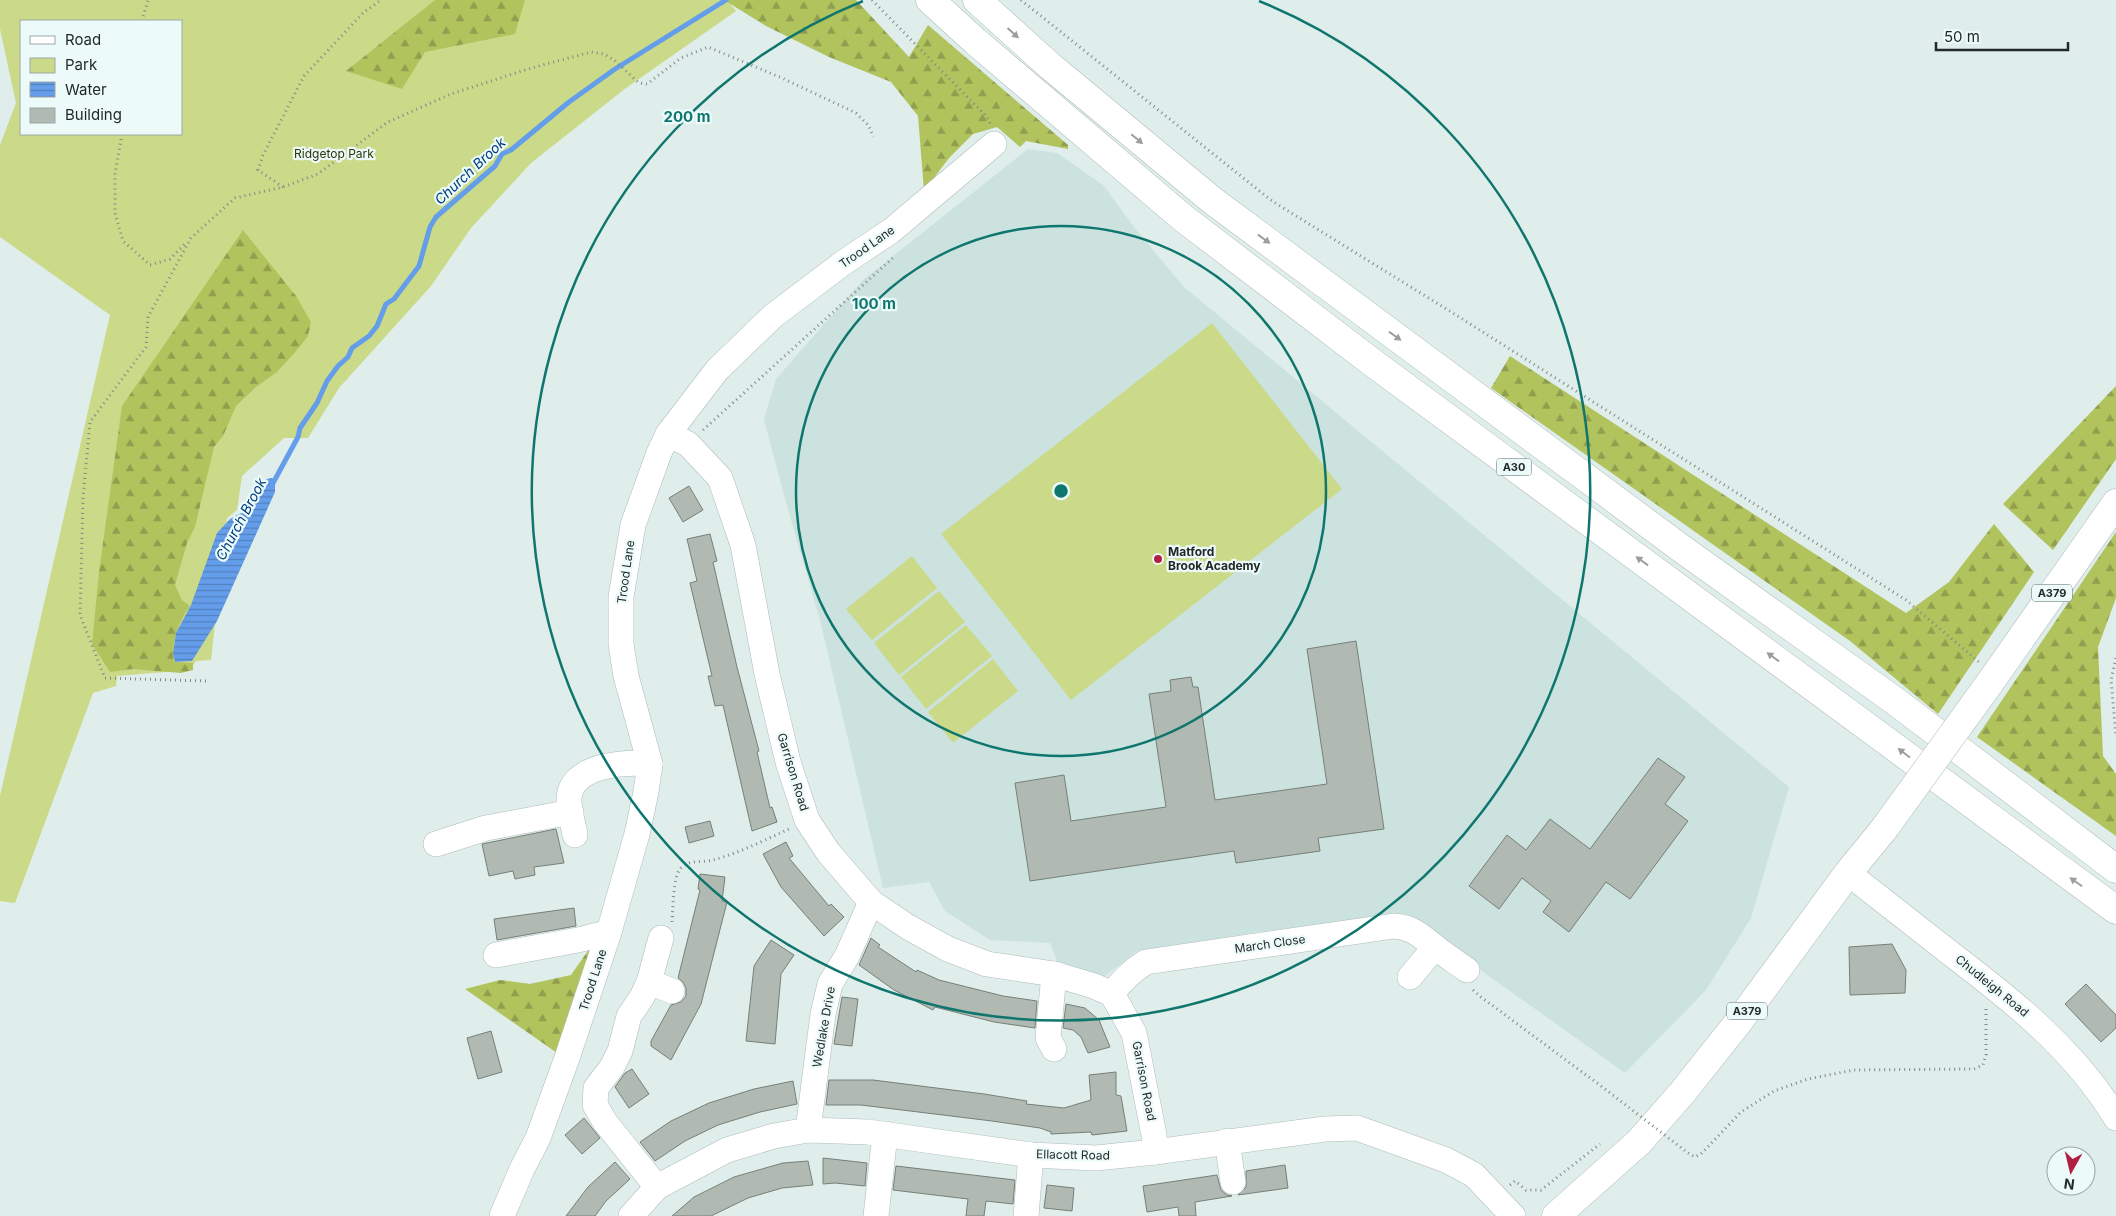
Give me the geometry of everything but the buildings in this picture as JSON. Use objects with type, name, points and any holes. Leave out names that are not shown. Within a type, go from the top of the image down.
[{"type":"main road","name":"A30","points":[[930,0],[982,48],[1184,218],[1373,364],[2116,910]]},
{"type":"main road","name":"A30","points":[[977,0],[1064,78],[1213,201],[1682,549],[1895,701],[2116,869]]},
{"type":"main road","name":"A379","points":[[1556,1216],[1638,1142],[1682,1093],[1740,1020],[1848,873],[1884,829],[2116,503]]},
{"type":"street","name":"Trood Lane","points":[[502,1216],[546,1117],[609,932],[636,834],[650,764],[626,676],[621,644],[621,596],[633,524],[717,370],[773,316],[842,263],[891,231],[994,144]]},
{"type":"street","name":"Garrison Road","points":[[678,439],[720,478],[743,545],[767,674],[788,762],[807,820],[828,852],[871,902],[908,927],[948,949],[987,964],[1054,974],[1094,986],[1112,994],[1134,1033],[1156,1152]]},
{"type":"street","points":[[436,844],[486,828],[573,823],[569,798],[573,784],[586,773],[612,764],[650,764]]},
{"type":"street","name":"Chudleigh Road","points":[[1848,873],[1998,988],[2038,1024],[2072,1058],[2094,1084],[2116,1118]]},
{"type":"street","name":"Wedlake Drive","points":[[808,1130],[823,1014],[830,984],[847,956],[871,902]]},
{"type":"street","name":"March Close","points":[[1112,994],[1132,970],[1146,962],[1394,926],[1406,927],[1422,935],[1467,970]]},
{"type":"street","points":[[496,954],[578,940],[609,932]]},
{"type":"street","points":[[657,1187],[604,1122],[595,1105],[596,1088],[616,1059],[629,1016],[642,997],[649,982],[661,938]]},
{"type":"street","points":[[1410,977],[1435,947]]},
{"type":"street","points":[[1054,974],[1048,1038],[1054,1049]]},
{"type":"street","points":[[649,982],[672,991]]},
{"type":"street","name":"Ellacott Road","points":[[631,1216],[657,1187],[727,1150],[774,1136],[808,1130],[885,1134],[1031,1155],[1096,1158],[1156,1152],[1325,1129],[1357,1128],[1446,1160],[1474,1175],[1513,1216]]},
{"type":"street","points":[[876,1216],[885,1134]]},
{"type":"street","points":[[1227,1141],[1233,1182]]},
{"type":"street","points":[[1026,1216],[1031,1155]]},
{"type":"path","points":[[142,20],[148,0]]},
{"type":"path","points":[[282,186],[258,170],[263,156],[304,76],[363,13],[382,0]]},
{"type":"path","points":[[872,0],[987,117],[996,133],[994,144]]},
{"type":"path","points":[[1021,0],[1272,201],[1456,315],[1906,600],[1992,679]]},
{"type":"path","points":[[122,135],[115,174],[115,213],[123,241],[150,265],[170,259],[234,198],[282,186],[318,174],[388,122],[451,94],[528,68],[591,52],[604,54],[614,60],[639,82],[646,84],[681,58],[708,47],[782,78],[856,113],[869,126],[873,138]]},
{"type":"path","points":[[191,238],[148,317],[146,347],[90,422],[83,498],[80,615],[105,678],[206,681]]},
{"type":"path","points":[[678,439],[898,253]]},
{"type":"path","points":[[2116,658],[2111,680],[2116,736]]},
{"type":"path","points":[[661,938],[670,936],[675,881],[680,868],[691,862],[711,860],[726,855],[807,820]]},
{"type":"path","points":[[1467,970],[1472,973],[1470,987],[1481,998],[1695,1157],[1701,1154],[1741,1112],[1774,1091],[1808,1079],[1854,1070],[1974,1069],[1983,1065],[1986,1055],[1986,1005],[1998,988]]},
{"type":"path","points":[[1633,1116],[1640,1109]]},
{"type":"path","points":[[1495,1195],[1516,1181],[1526,1190],[1541,1190],[1549,1186],[1606,1140]]},
{"type":"shaded area","name":"Matford Brook Academy","points":[[1028,149],[1057,153],[1103,185],[1134,227],[1184,287],[1789,787],[1751,918],[1706,990],[1625,1073],[1402,914],[1258,932],[1137,951],[1105,976],[1057,961],[1050,943],[990,940],[945,911],[929,882],[883,888],[820,620],[764,419],[776,379],[863,280]]},
{"type":"green space","name":"Ridgetop Park","points":[[0,0],[727,0],[736,11],[626,88],[531,163],[471,228],[431,286],[339,388],[308,438],[284,438],[242,476],[237,510],[227,518],[211,660],[196,661],[189,670],[117,676],[116,686],[93,693],[15,903],[0,901],[0,796],[110,315],[0,237],[0,145],[16,103],[0,29]]},
{"type":"green space","points":[[435,0],[525,0],[515,34],[425,52],[402,89],[346,71]]},
{"type":"green space","points":[[724,0],[856,0],[909,57],[928,25],[1068,145],[1068,149],[1026,141],[1020,147],[997,127],[973,134],[949,158],[924,191],[918,116],[891,82],[829,57],[766,26]]},
{"type":"green space","points":[[243,230],[296,296],[311,322],[308,336],[277,372],[256,387],[236,406],[223,436],[214,447],[195,527],[187,543],[175,585],[182,600],[190,606],[176,633],[174,662],[193,663],[193,670],[181,673],[133,669],[110,672],[92,644],[99,572],[122,406]]},
{"type":"green space","points":[[1212,323],[1342,489],[1071,700],[941,534]]},
{"type":"green space","points":[[1510,356],[1906,613],[1949,582],[1994,524],[2034,572],[1938,714],[1850,641],[1491,388]]},
{"type":"green space","points":[[2116,386],[2116,459],[2053,550],[2003,504]]},
{"type":"green space","points":[[2116,532],[2116,598],[2098,647],[2103,756],[2116,774],[2116,836],[1977,737]]},
{"type":"green space","points":[[912,556],[937,588],[872,640],[846,609]]},
{"type":"green space","points":[[939,591],[965,622],[899,675],[874,643]]},
{"type":"green space","points":[[966,625],[992,656],[926,709],[901,677]]},
{"type":"green space","points":[[993,659],[1018,691],[953,743],[928,712]]},
{"type":"green space","points":[[597,938],[560,1055],[465,989],[500,980],[530,984],[571,975]]},
{"type":"water","points":[[267,479],[275,479],[275,492],[217,621],[192,661],[175,662],[173,653],[176,633],[191,605],[217,533],[230,519],[249,509],[259,487]]},
{"type":"waterway","name":"Church Brook","points":[[272,485],[298,437],[300,428],[317,403],[327,381],[338,366],[348,357],[352,348],[369,336],[377,326],[386,304],[394,299],[419,266],[430,227],[436,217],[495,166],[502,154],[511,150],[569,102],[615,69],[726,0]]},
{"type":"place","name":"Matford Brook Academy","points":[[1158,559]]}]
